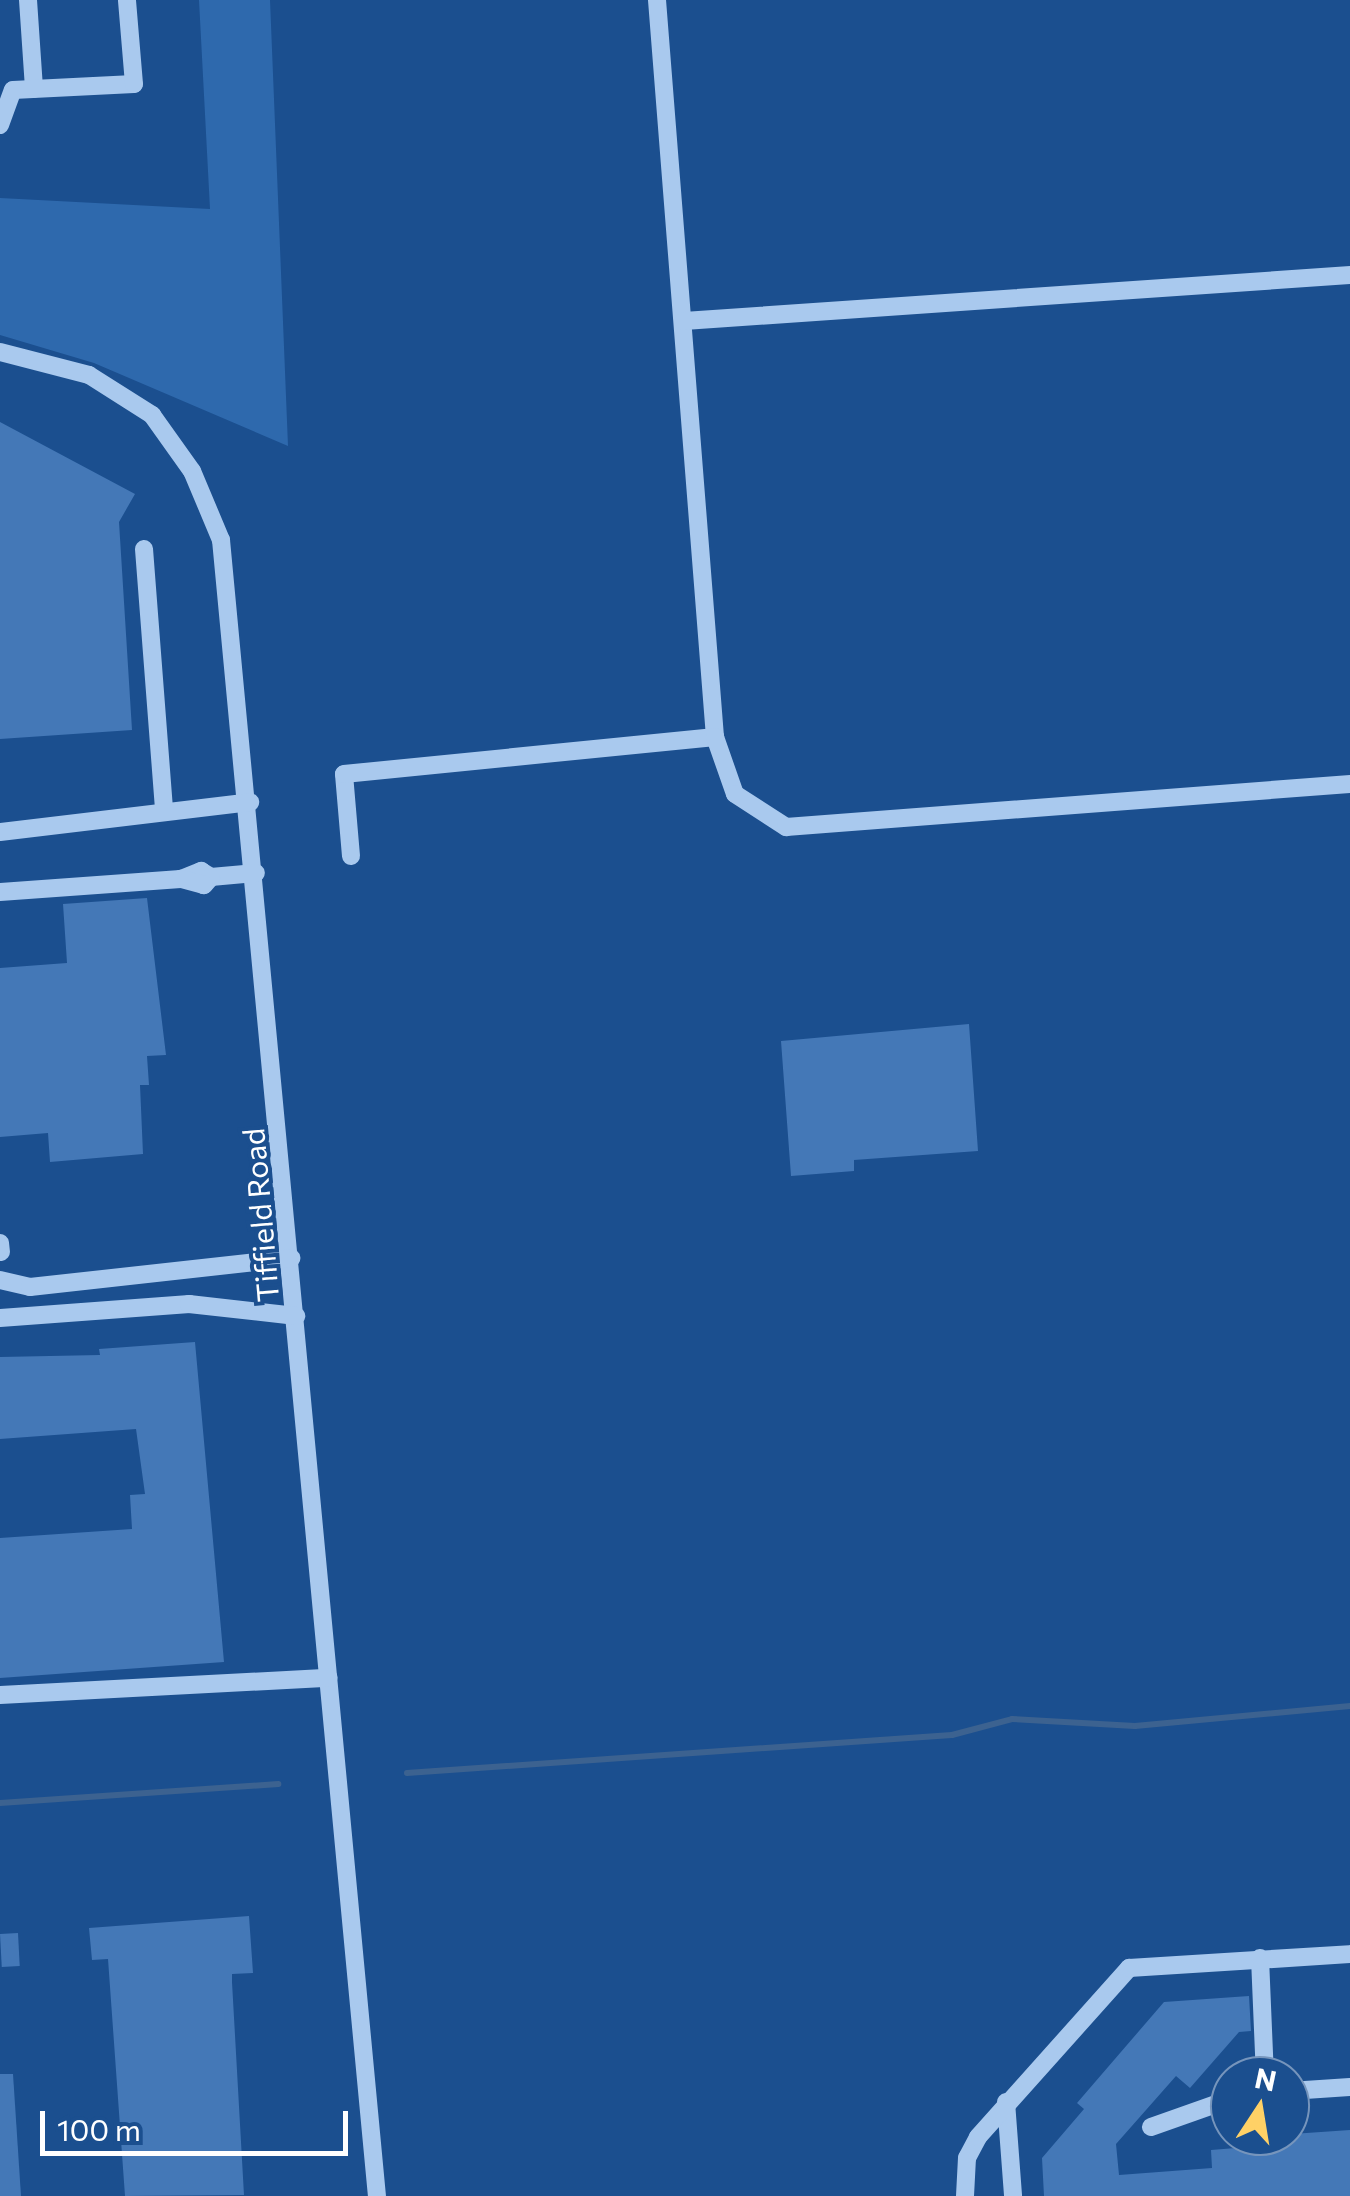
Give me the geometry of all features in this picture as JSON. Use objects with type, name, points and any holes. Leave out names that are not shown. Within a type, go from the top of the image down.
[{"type":"street","points":[[28,0],[34,89]]},
{"type":"street","points":[[0,125],[13,90],[134,84],[127,0]]},
{"type":"street","points":[[657,0],[716,736],[735,794],[786,827],[1350,784]]},
{"type":"street","points":[[684,321],[1350,275]]},
{"type":"street","name":"Tiffield Road","points":[[0,352],[105,385],[152,415],[192,471],[221,540],[250,802],[377,2196]]},
{"type":"street","points":[[144,549],[164,808]]},
{"type":"street","points":[[351,856],[344,774],[716,736]]},
{"type":"street","points":[[0,832],[88,826],[164,808],[250,802]]},
{"type":"street","points":[[0,892],[182,879],[204,886],[211,877],[256,873]]},
{"type":"street","points":[[0,1244],[1,1252]]},
{"type":"street","points":[[0,1280],[30,1287],[291,1258]]},
{"type":"street","points":[[0,1318],[189,1304],[296,1316]]},
{"type":"street","points":[[0,1695],[329,1678]]},
{"type":"street","points":[[965,2196],[967,2158],[1006,2102],[1129,1968],[1350,1954]]},
{"type":"street","points":[[1260,1958],[1263,2056]]},
{"type":"street","points":[[1310,2090],[1350,2087]]},
{"type":"street","points":[[1006,2102],[1013,2196]]},
{"type":"street","points":[[1151,2127],[1210,2105]]},
{"type":"shaded area","points":[[199,0],[270,0],[288,446],[94,363],[0,335],[0,198],[210,209]]},
{"type":"building","points":[[0,422],[135,494],[119,522],[132,730],[0,739]]},
{"type":"building","points":[[147,898],[166,1055],[147,1056],[149,1085],[140,1085],[143,1154],[50,1162],[48,1133],[0,1137],[0,968],[67,963],[63,904]]},
{"type":"building","points":[[969,1024],[978,1151],[854,1160],[854,1171],[791,1176],[781,1041]]},
{"type":"building","points":[[195,1342],[224,1662],[0,1678],[0,1538],[132,1529],[130,1495],[145,1494],[136,1429],[0,1439],[0,1357],[100,1355],[99,1349]]},
{"type":"building","points":[[249,1916],[253,1973],[232,1974],[244,2195],[125,2196],[108,1959],[92,1960],[89,1928]]},
{"type":"building","points":[[18,1933],[20,1966],[2,1967],[0,1934]]},
{"type":"building","points":[[1249,1996],[1251,2031],[1239,2032],[1218,2056],[1210,2056],[1210,2065],[1190,2088],[1176,2076],[1116,2144],[1119,2175],[1212,2168],[1211,2156],[1310,2156],[1310,2133],[1350,2130],[1350,2196],[1044,2196],[1042,2158],[1084,2109],[1077,2103],[1164,2002]]},
{"type":"building","points":[[0,2074],[13,2074],[21,2196],[0,2196]]},
{"type":"waterway","points":[[407,1773],[952,1735],[1012,1719],[1135,1726],[1350,1706]]},
{"type":"waterway","points":[[0,1803],[278,1784]]}]
